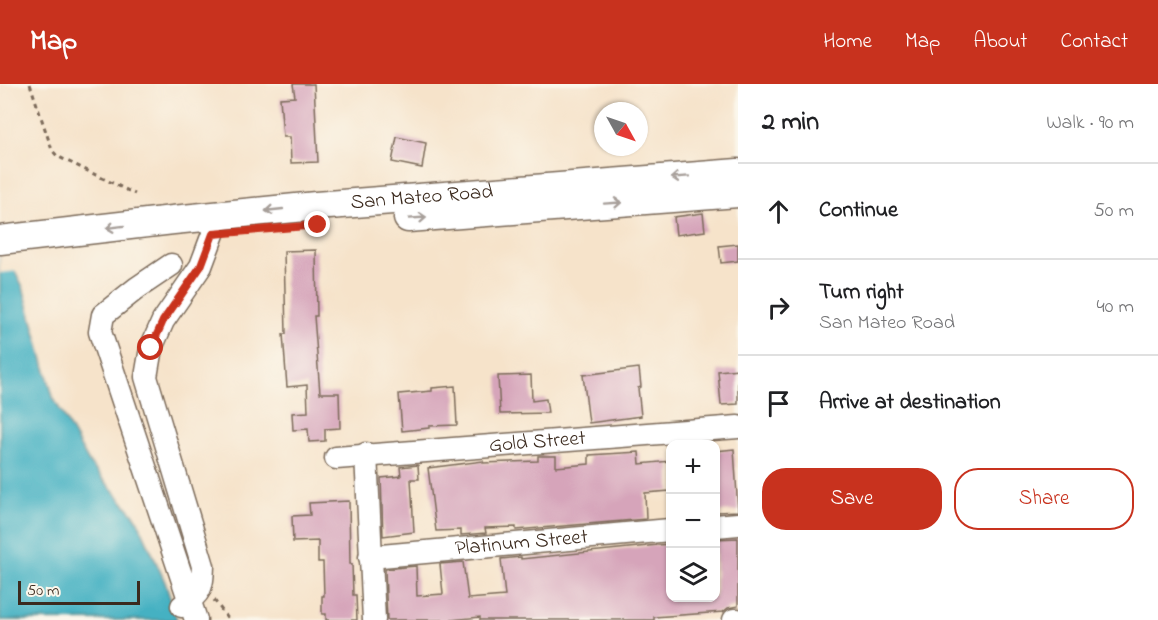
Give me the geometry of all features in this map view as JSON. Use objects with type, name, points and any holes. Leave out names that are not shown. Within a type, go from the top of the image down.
[{"type":"main road","name":"San Mateo Road","points":[[0,260],[173,241],[227,227],[317,215],[738,172]]},
{"type":"main road","name":"San Mateo Road","points":[[317,215],[738,193]]},
{"type":"main road","name":"San Mateo Road","points":[[0,240],[173,241]]},
{"type":"street","points":[[190,609],[202,585],[203,566],[146,377],[151,348],[163,321],[227,227]]},
{"type":"street","points":[[173,241],[137,288],[103,315],[100,332],[190,609]]},
{"type":"street","name":"Gold Street","points":[[336,458],[738,427]]},
{"type":"street","points":[[366,454],[374,620]]},
{"type":"street","points":[[720,526],[738,524]]},
{"type":"street","name":"Platinum Street","points":[[370,557],[666,530]]},
{"type":"path","points":[[30,84],[52,150],[57,156],[135,194]]},
{"type":"water","points":[[0,241],[23,287],[53,397],[90,464],[136,517],[165,582],[177,620],[0,620]]},
{"type":"pier","points":[[0,238],[3,240],[18,271],[0,273]]},
{"type":"building","points":[[293,84],[314,84],[318,162],[291,163],[290,137],[283,137],[280,98],[295,97]]},
{"type":"building","points":[[397,137],[426,143],[422,168],[392,162]]},
{"type":"building","points":[[703,213],[705,231],[676,235],[674,217]]},
{"type":"building","points":[[738,244],[738,261],[721,263],[719,246]]},
{"type":"building","points":[[316,250],[317,316],[314,316],[320,393],[339,393],[340,428],[325,429],[325,441],[309,442],[308,429],[293,430],[292,413],[308,412],[307,385],[287,387],[283,334],[286,334],[284,251]]},
{"type":"building","points":[[639,368],[641,387],[638,388],[641,416],[589,423],[583,375]]},
{"type":"building","points":[[738,369],[738,404],[721,405],[718,371]]},
{"type":"building","points":[[531,375],[532,401],[546,399],[548,413],[500,414],[498,376]]},
{"type":"building","points":[[455,386],[457,425],[429,426],[429,428],[402,431],[399,394]]},
{"type":"building","points":[[734,449],[738,511],[720,512],[720,451]]},
{"type":"building","points":[[639,452],[640,464],[666,461],[666,491],[645,493],[646,519],[516,530],[516,527],[485,528],[486,533],[461,535],[461,530],[436,531],[428,468],[483,461],[483,463],[538,461],[538,456],[556,456],[556,467],[589,464],[589,455]]},
{"type":"building","points":[[418,465],[419,479],[411,479],[414,532],[383,536],[381,478],[401,476],[400,467]]},
{"type":"building","points":[[349,501],[350,564],[352,564],[353,595],[356,595],[357,620],[326,620],[326,614],[322,614],[323,562],[318,562],[318,541],[293,542],[292,516],[310,515],[309,503]]},
{"type":"building","points":[[738,538],[738,606],[728,608],[723,612],[654,617],[654,620],[480,620],[480,617],[451,620],[387,620],[385,569],[416,566],[417,596],[443,594],[440,564],[463,562],[468,599],[505,596],[501,559],[666,544],[666,602],[720,602],[720,539]]},
{"type":"route","points":[[151,348],[163,321],[201,266],[213,234],[318,225]]}]
